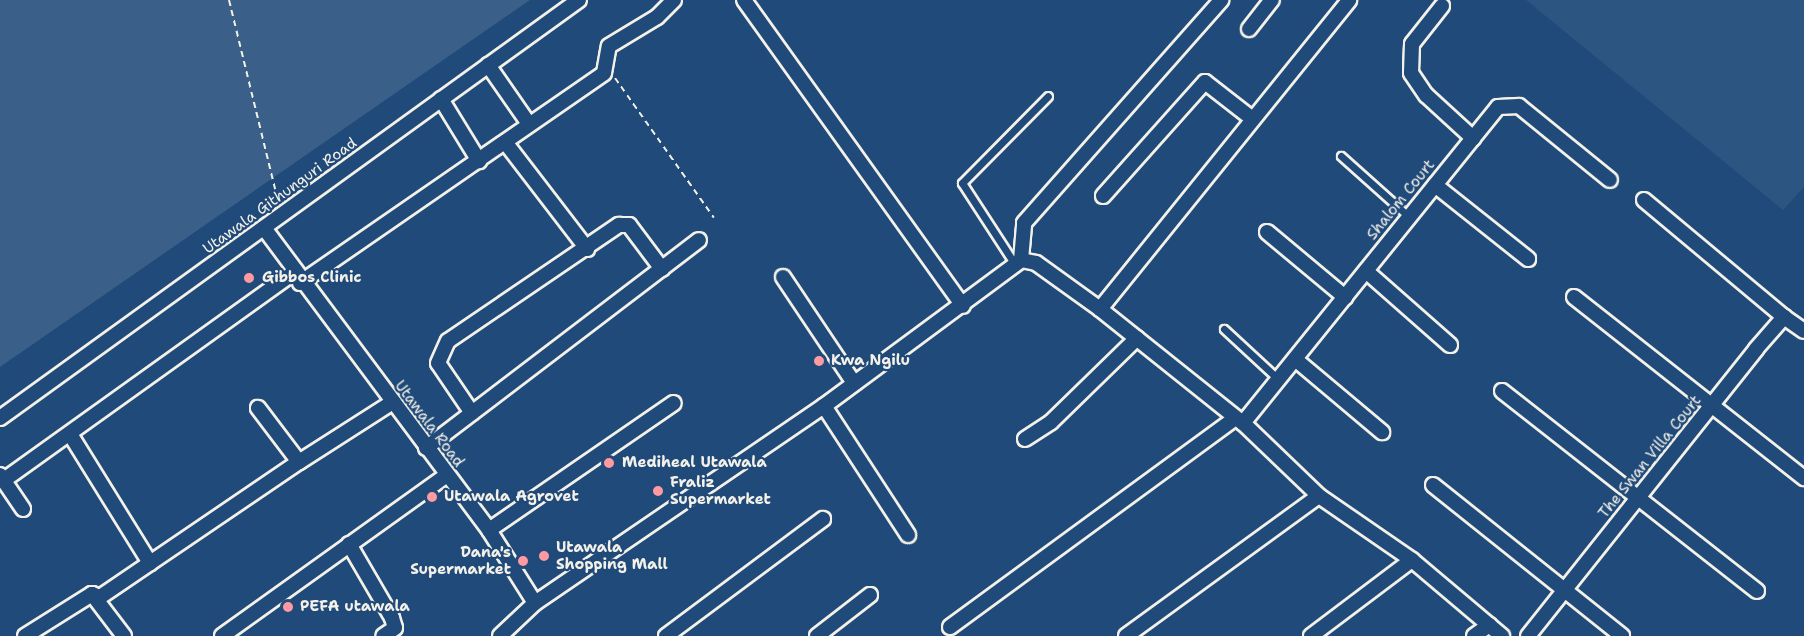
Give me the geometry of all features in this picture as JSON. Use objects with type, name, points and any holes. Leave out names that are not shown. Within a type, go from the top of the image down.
[{"type":"street","name":"Utawala Githunguri Road","points":[[0,418],[579,0]]},
{"type":"street","points":[[23,509],[2,477],[70,434],[298,277],[479,161],[607,66],[609,46],[657,17],[674,0]]},
{"type":"street","points":[[744,0],[963,306]]},
{"type":"street","points":[[1019,263],[1024,223],[1221,0]]},
{"type":"street","points":[[1249,29],[1272,0]]},
{"type":"street","points":[[1100,309],[1250,117],[1349,0]]},
{"type":"street","points":[[1442,6],[1412,44],[1411,73],[1426,95],[1473,138]]},
{"type":"street","points":[[488,65],[529,124]]},
{"type":"street","points":[[1103,196],[1205,82],[1250,117]]},
{"type":"street","points":[[441,99],[479,161]]},
{"type":"street","name":"Shalom Court","points":[[950,627],[1240,421],[1278,379],[1498,107],[1519,106],[1610,180]]},
{"type":"street","points":[[505,142],[587,249]]},
{"type":"street","points":[[1435,185],[1528,259]]},
{"type":"street","points":[[1644,200],[1784,317],[1804,331]]},
{"type":"street","points":[[472,413],[441,369],[441,348],[624,224],[662,269]]},
{"type":"street","name":"Utawala Road","points":[[264,228],[298,277],[489,530],[535,603]]},
{"type":"street","points":[[1267,232],[1345,297]]},
{"type":"street","points":[[426,448],[699,240]]},
{"type":"street","points":[[500,636],[535,603],[824,406],[1019,263],[1036,263],[1100,309],[1240,421],[1319,496],[1412,560],[1502,636]]},
{"type":"street","points":[[1366,271],[1450,345]]},
{"type":"street","points":[[783,277],[854,383]]},
{"type":"street","points":[[1574,297],[1804,478]]},
{"type":"street","name":"The Swan Villa Court","points":[[1528,636],[1784,317]]},
{"type":"street","points":[[1025,439],[1051,422],[1137,338]]},
{"type":"street","points":[[1294,359],[1382,432]]},
{"type":"street","points":[[1502,391],[1640,496],[1756,591]]},
{"type":"street","points":[[92,594],[100,597],[299,462],[393,402]]},
{"type":"street","points":[[489,530],[674,403]]},
{"type":"street","points":[[824,406],[908,535]]},
{"type":"street","points":[[258,408],[299,462]]},
{"type":"street","points":[[70,434],[150,563]]},
{"type":"street","points":[[222,636],[447,475]]},
{"type":"street","points":[[1433,484],[1563,591],[1622,636]]},
{"type":"street","points":[[1126,636],[1319,496]]},
{"type":"street","points":[[666,636],[823,519]]},
{"type":"street","points":[[349,544],[392,618],[395,628],[383,636]]},
{"type":"street","points":[[1311,636],[1412,560]]},
{"type":"street","points":[[26,636],[92,594]]},
{"type":"street","points":[[92,594],[124,636]]},
{"type":"street","points":[[817,636],[870,595]]},
{"type":"street","points":[[1474,636],[1489,625]]},
{"type":"lane","points":[[1019,263],[962,183],[1048,96]]},
{"type":"lane","points":[[1341,156],[1408,216]]},
{"type":"lane","points":[[1224,329],[1278,379]]},
{"type":"path","points":[[229,0],[281,215]]},
{"type":"path","points":[[607,66],[714,218]]},
{"type":"shaded area","points":[[0,0],[530,0],[0,367]]},
{"type":"shaded area","points":[[1526,0],[1804,0],[1804,187],[1783,210]]},
{"type":"place","name":"Gibbos Clinic","points":[[249,278]]},
{"type":"place","name":"Kwa Ngilu","points":[[819,361]]},
{"type":"place","name":"Mediheal Utawala","points":[[609,463]]},
{"type":"place","name":"Fraliz Supermarket","points":[[658,491]]},
{"type":"place","name":"Utawala Agrovet","points":[[432,497]]},
{"type":"place","name":"Utawala Shopping Mall","points":[[544,556]]},
{"type":"place","name":"Dana's Supermarket","points":[[523,561]]},
{"type":"place","name":"PEFA utawala","points":[[288,607]]}]
